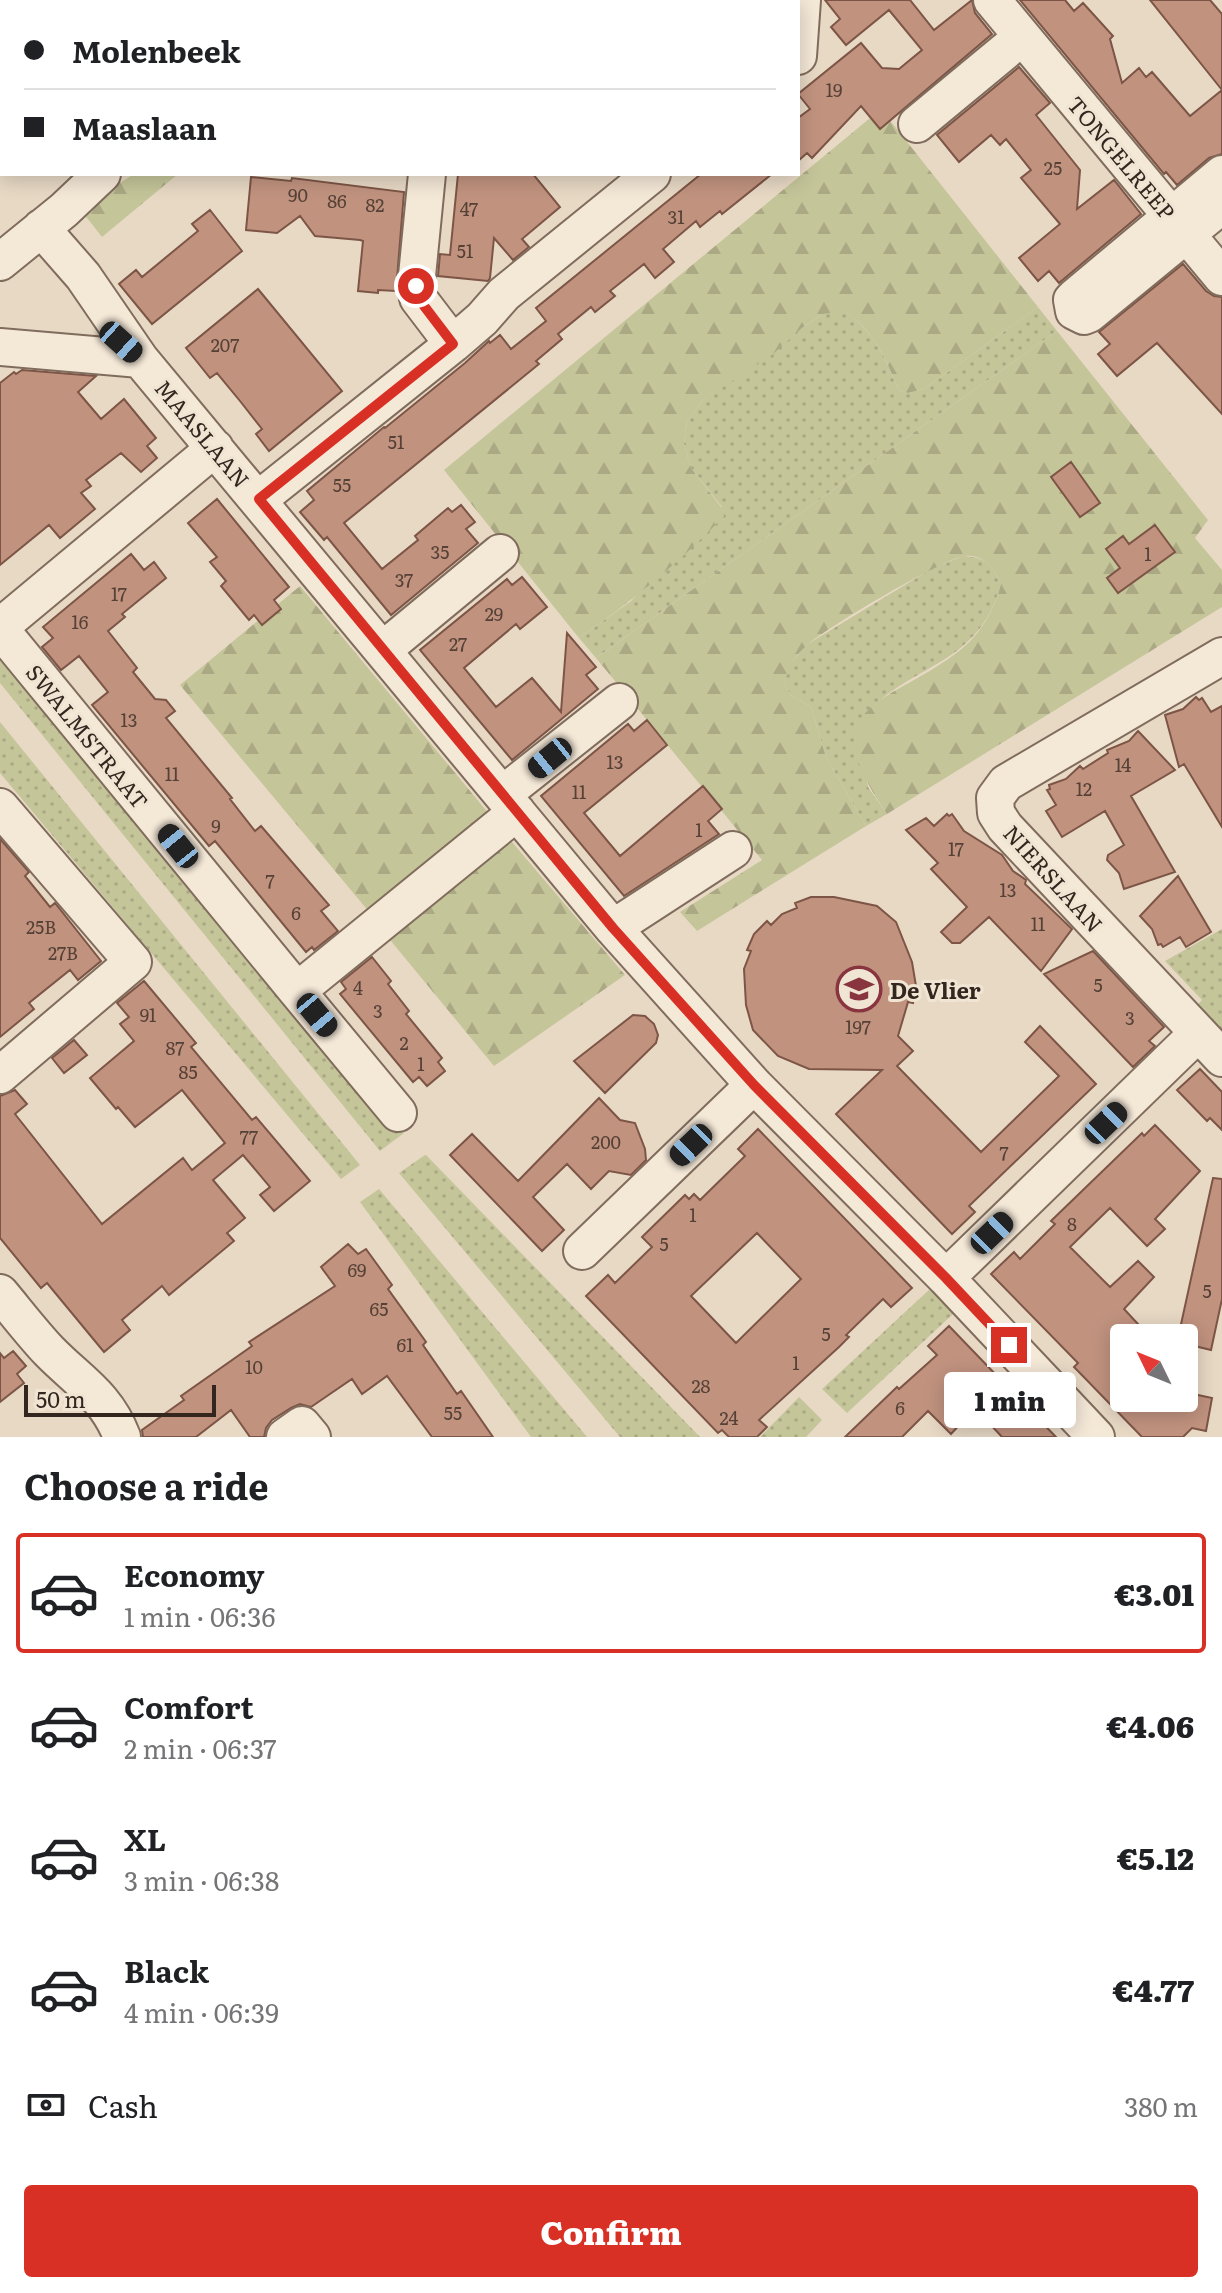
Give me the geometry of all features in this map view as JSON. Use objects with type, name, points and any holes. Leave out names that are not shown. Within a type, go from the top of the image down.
[{"type":"street","points":[[800,28],[802,0]]},
{"type":"street","name":"TONGELREEP","points":[[992,0],[1222,277]]},
{"type":"street","points":[[917,124],[1022,37]]},
{"type":"street","points":[[1179,225],[1222,174]]},
{"type":"street","points":[[32,236],[100,176]]},
{"type":"street","points":[[32,236],[120,176]]},
{"type":"street","points":[[427,176],[416,286],[418,298],[453,344]]},
{"type":"street","points":[[259,499],[453,344],[482,319],[504,294],[650,176]]},
{"type":"street","points":[[1179,225],[1222,205]]},
{"type":"street","name":"MAASLAAN","points":[[32,236],[83,276],[140,359],[613,928],[754,1085],[946,1278],[1096,1437]]},
{"type":"street","name":"MAASLAAN","points":[[0,347],[140,359]]},
{"type":"street","name":"SWALMSTRAAT","points":[[215,448],[0,628],[398,1113]]},
{"type":"street","points":[[384,649],[500,553]]},
{"type":"street","name":"NIERSLAAN","points":[[1210,1046],[1005,827],[996,813],[995,798],[1006,783],[1217,669]]},
{"type":"street","points":[[297,991],[619,702]]},
{"type":"street","points":[[0,807],[133,962],[0,1075]]},
{"type":"street","points":[[613,928],[733,850]]},
{"type":"street","points":[[946,1278],[1210,1046]]},
{"type":"street","points":[[582,1251],[754,1085]]},
{"type":"street","points":[[0,1293],[50,1352],[86,1383],[104,1404],[122,1437]]},
{"type":"street","points":[[50,1352],[88,1417],[107,1437]]},
{"type":"street","points":[[285,1437],[302,1425],[312,1437]]},
{"type":"green space","points":[[881,109],[1038,307],[924,389],[908,393],[899,390],[871,336],[844,311],[823,314],[802,328],[773,354],[702,401],[687,422],[684,444],[691,468],[722,508],[724,516],[654,581],[579,638],[444,470]]},
{"type":"green space","points":[[131,176],[176,176],[102,237],[83,213],[91,201]]},
{"type":"green space","points":[[1038,307],[1057,331],[596,658],[579,638],[631,601],[722,507],[691,468],[684,444],[687,422],[702,401],[802,328],[823,314],[843,310],[871,336],[899,390],[908,393],[924,389]]},
{"type":"green space","points":[[1057,331],[1208,520],[1195,538],[1222,570],[1222,607],[887,814],[865,777],[855,749],[857,728],[867,711],[884,697],[959,651],[974,637],[986,621],[1001,584],[983,560],[965,556],[910,581],[858,611],[801,651],[784,684],[791,695],[811,707],[826,757],[866,826],[697,931],[680,912],[762,860],[596,658]]},
{"type":"green space","points":[[963,556],[987,563],[1001,584],[990,612],[976,633],[958,650],[878,702],[859,722],[868,787],[887,814],[866,826],[826,757],[811,707],[791,695],[784,684],[788,667],[806,645],[931,569]]},
{"type":"green space","points":[[300,586],[490,815],[370,913],[180,685]]},
{"type":"green space","points":[[0,635],[377,1109],[404,1133],[380,1151],[0,683]]},
{"type":"green space","points":[[0,722],[360,1165],[341,1179],[0,773]]},
{"type":"green space","points":[[507,836],[625,975],[494,1066],[386,935]]},
{"type":"green space","points":[[1222,929],[1222,1043],[1194,1008],[1202,1000],[1165,961]]},
{"type":"green space","points":[[426,1155],[700,1437],[620,1437],[399,1173]]},
{"type":"green space","points":[[379,1189],[587,1437],[531,1437],[360,1202]]},
{"type":"green space","points":[[930,1289],[954,1313],[847,1413],[822,1389]]},
{"type":"green space","points":[[799,1397],[822,1420],[806,1437],[760,1437]]},
{"type":"building","points":[[825,0],[910,0],[934,30],[972,0],[975,13],[992,34],[880,129],[861,106],[812,158],[807,153],[800,159],[800,116],[810,109],[800,92],[861,43],[882,68],[899,69],[922,50],[889,10],[846,45],[831,27],[840,19]]},
{"type":"building","points":[[1020,0],[1065,0],[1074,11],[1083,3],[1113,36],[1110,39],[1122,83],[1139,68],[1146,77],[1152,72],[1190,116],[1222,90],[1222,154],[1209,158],[1177,185],[1166,172],[1164,174]]},
{"type":"building","points":[[1150,0],[1210,0],[1222,14],[1222,90]]},
{"type":"building","points":[[1019,67],[1050,103],[1036,115],[1080,170],[1077,209],[1114,180],[1141,214],[1059,283],[1049,271],[1038,281],[1019,258],[1060,224],[1021,178],[1031,170],[1006,139],[1000,145],[991,135],[959,162],[937,135]]},
{"type":"building","points":[[458,176],[535,176],[560,207],[522,239],[529,247],[513,260],[494,238],[488,281],[438,276],[440,254],[450,255]]},
{"type":"building","points":[[699,176],[770,176],[722,214],[720,211],[700,227],[696,221],[663,249],[674,262],[655,278],[644,264],[610,291],[615,296],[595,312],[591,307],[558,334],[562,339],[536,361],[539,364],[344,523],[382,569],[418,540],[415,536],[448,508],[452,512],[461,505],[475,522],[466,529],[478,543],[391,615],[327,537],[324,540],[300,512],[314,500],[307,491],[489,341],[500,335],[511,349],[546,321],[536,308]]},
{"type":"building","points":[[251,177],[291,181],[292,178],[404,192],[396,291],[358,291],[363,241],[315,236],[300,216],[277,233],[246,230]]},
{"type":"building","points":[[210,210],[242,251],[152,324],[119,284],[136,270],[142,277],[198,231],[192,224]]},
{"type":"building","points":[[1183,264],[1206,291],[1222,297],[1222,414],[1157,343],[1117,376],[1098,354],[1110,344],[1099,332]]},
{"type":"building","points":[[258,289],[342,391],[269,451],[256,434],[262,429],[240,401],[217,373],[210,378],[186,348]]},
{"type":"building","points":[[22,370],[96,376],[78,392],[101,419],[124,399],[156,438],[147,446],[157,458],[141,472],[121,453],[86,480],[91,486],[81,493],[95,509],[60,538],[49,525],[0,565],[0,383]]},
{"type":"building","points":[[1071,462],[1100,503],[1080,517],[1051,477]]},
{"type":"building","points":[[217,499],[289,587],[274,600],[281,609],[262,625],[254,615],[249,620],[221,586],[226,581],[210,562],[217,557],[188,523]]},
{"type":"building","points":[[1155,525],[1175,552],[1118,593],[1107,578],[1120,568],[1106,549],[1123,536],[1129,544]]},
{"type":"building","points":[[131,554],[144,570],[154,562],[166,578],[122,614],[125,617],[108,631],[137,668],[133,672],[155,699],[166,700],[175,711],[166,718],[255,831],[261,826],[329,905],[321,911],[338,931],[314,950],[312,947],[306,952],[215,841],[209,846],[92,705],[108,692],[79,656],[61,670],[42,647],[53,638],[43,627]]},
{"type":"building","points":[[522,577],[547,607],[520,629],[516,624],[464,668],[496,707],[532,678],[561,712],[567,633],[596,667],[586,675],[598,689],[512,760],[420,650],[507,579],[512,585]]},
{"type":"building","points":[[1196,697],[1199,700],[1202,698],[1211,712],[1222,706],[1222,827],[1184,764],[1179,767],[1165,715],[1183,709]]},
{"type":"building","points":[[647,720],[667,745],[584,813],[620,856],[703,786],[722,809],[708,821],[719,834],[624,896],[541,796],[628,724],[634,731]]},
{"type":"building","points":[[1138,731],[1175,770],[1131,796],[1175,872],[1124,889],[1119,873],[1107,860],[1108,855],[1124,845],[1105,811],[1062,837],[1046,811],[1056,805],[1047,790],[1050,789],[1049,785],[1066,779],[1080,766],[1083,769],[1108,753],[1107,750],[1129,741]]},
{"type":"building","points":[[947,814],[952,814],[964,831],[1002,855],[1013,871],[1026,880],[1025,884],[1072,929],[1041,971],[989,917],[960,943],[952,943],[941,932],[967,907],[931,869],[938,863],[906,830],[926,818],[934,826]]},
{"type":"building","points":[[0,839],[29,872],[25,876],[50,907],[55,903],[101,961],[78,980],[70,970],[29,1003],[34,1009],[0,1037]]},
{"type":"building","points":[[1178,876],[1211,932],[1186,947],[1180,937],[1163,947],[1158,945],[1152,929],[1140,916]]},
{"type":"building","points":[[811,897],[834,897],[877,906],[896,922],[912,962],[916,986],[913,1003],[908,1002],[898,1036],[913,1051],[897,1066],[981,1152],[1059,1076],[1025,1042],[1040,1026],[1096,1084],[969,1206],[975,1212],[952,1234],[836,1114],[882,1070],[809,1069],[778,1056],[753,1030],[746,1005],[744,969],[751,951],[747,950],[754,934],[767,921],[771,925],[782,914],[797,908],[795,903]]},
{"type":"building","points":[[1093,951],[1164,1027],[1149,1041],[1155,1046],[1133,1067],[1044,974]]},
{"type":"building","points":[[372,957],[409,1011],[406,1014],[442,1058],[438,1062],[445,1071],[427,1086],[419,1077],[413,1082],[340,994],[346,989],[341,982]]},
{"type":"building","points":[[144,981],[196,1043],[191,1047],[252,1120],[256,1117],[310,1181],[274,1211],[260,1195],[270,1187],[243,1155],[213,1180],[245,1218],[227,1233],[234,1241],[169,1295],[162,1286],[122,1320],[130,1330],[104,1352],[47,1283],[41,1288],[0,1238],[0,1096],[15,1090],[27,1104],[15,1114],[102,1224],[183,1158],[192,1170],[225,1143],[182,1090],[135,1127],[90,1078],[134,1041],[120,1024],[129,1017],[117,1003]]},
{"type":"building","points":[[633,1015],[645,1016],[654,1024],[658,1035],[656,1043],[605,1093],[574,1061]]},
{"type":"building","points":[[74,1040],[87,1055],[64,1073],[52,1058]]},
{"type":"building","points":[[1200,1069],[1222,1092],[1222,1130],[1210,1118],[1207,1121],[1177,1090]]},
{"type":"building","points":[[599,1098],[620,1120],[635,1123],[646,1160],[631,1175],[609,1171],[591,1189],[567,1164],[533,1197],[564,1230],[542,1251],[450,1155],[472,1134],[518,1181]]},
{"type":"building","points":[[1155,1125],[1200,1171],[1155,1219],[1165,1229],[1147,1246],[1110,1208],[1070,1247],[1110,1287],[1138,1261],[1154,1277],[1124,1309],[1138,1324],[1110,1324],[1110,1404],[1074,1367],[1078,1363],[991,1274],[1014,1252],[1020,1259],[1055,1224],[1051,1221],[1142,1133],[1144,1136]]},
{"type":"building","points":[[758,1129],[912,1288],[891,1307],[883,1299],[846,1335],[849,1337],[839,1347],[759,1420],[767,1427],[757,1437],[729,1437],[722,1430],[718,1433],[586,1296],[608,1275],[615,1283],[652,1247],[642,1237],[685,1195],[689,1199],[694,1194],[700,1200],[745,1156],[738,1149]],"holes":[[[757,1233],[801,1279],[736,1343],[691,1296]]]},
{"type":"building","points":[[1213,1178],[1222,1179],[1222,1299],[1211,1350],[1198,1347],[1198,1324],[1181,1324]]},
{"type":"building","points":[[348,1244],[358,1254],[366,1249],[392,1285],[388,1289],[426,1342],[423,1345],[457,1394],[461,1391],[493,1437],[432,1437],[387,1376],[362,1394],[352,1379],[311,1407],[300,1404],[291,1408],[272,1420],[264,1437],[250,1437],[231,1410],[196,1437],[143,1437],[142,1430],[184,1400],[181,1396],[252,1346],[249,1342],[335,1286],[321,1267]]},
{"type":"building","points":[[949,1326],[1056,1437],[1002,1437],[975,1408],[951,1434],[928,1411],[902,1437],[845,1437],[897,1387],[899,1389],[937,1355],[928,1346]]},
{"type":"building","points":[[13,1351],[26,1366],[17,1374],[24,1383],[0,1402],[0,1353],[4,1358]]},
{"type":"building","points":[[1198,1395],[1212,1398],[1206,1431],[1192,1428],[1183,1437],[1142,1437],[1118,1412],[1198,1412]]},
{"type":"place","name":"De Vlier","points":[[859,989]]},
{"type":"route","points":[[416,286],[418,298],[453,344],[259,499],[613,928],[754,1085],[1009,1345]]}]
